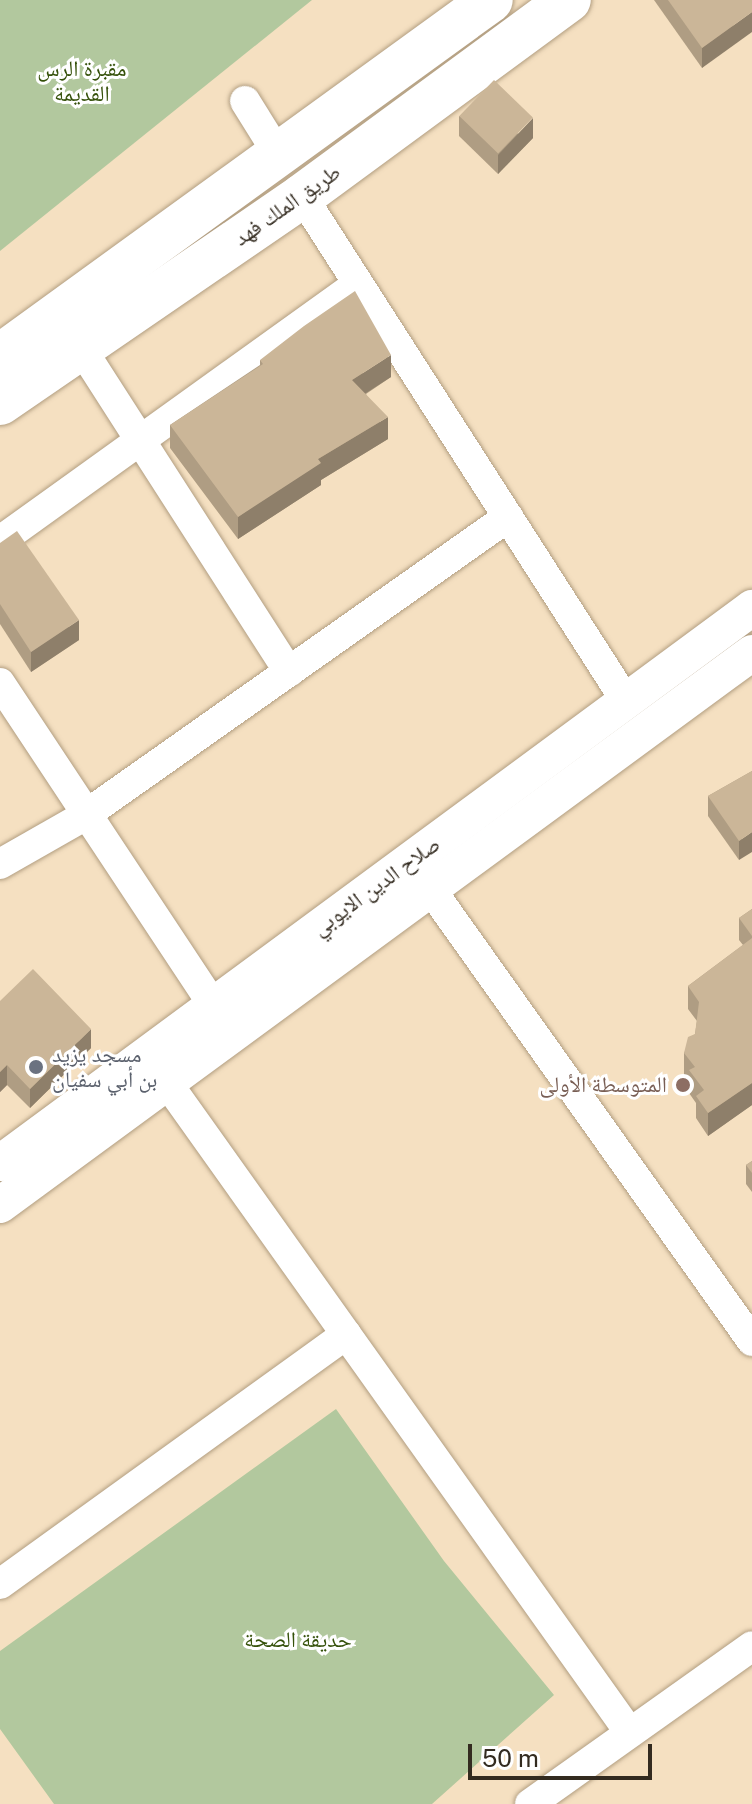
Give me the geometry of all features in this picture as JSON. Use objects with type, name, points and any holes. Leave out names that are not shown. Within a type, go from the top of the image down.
[{"type":"main road","name":"طريق الملك فهد","points":[[0,403],[278,154],[491,0]]},
{"type":"main road","name":"طريق الملك فهد","points":[[0,356],[69,340],[302,196],[569,0]]},
{"type":"street","points":[[245,101],[278,154]]},
{"type":"street","points":[[302,196],[626,701]]},
{"type":"street","points":[[0,541],[358,284]]},
{"type":"street","points":[[69,340],[141,442],[289,672]]},
{"type":"street","points":[[0,864],[84,816],[508,517]]},
{"type":"street","name":"صلاح الدين الايوبي","points":[[0,1205],[157,1069],[420,875],[626,701],[752,608]]},
{"type":"street","name":"صلاح الدين الايوبي","points":[[0,1163],[157,1069],[214,1006],[420,875],[752,653]]},
{"type":"street","points":[[0,683],[84,816],[214,1006]]},
{"type":"street","points":[[420,875],[752,1341]]},
{"type":"street","points":[[157,1069],[630,1733]]},
{"type":"street","points":[[0,1584],[346,1334]]},
{"type":"street","points":[[530,1804],[752,1646]]},
{"type":"green space","name":"مقبرة الرس القديمة","points":[[0,0],[312,0],[0,251]]},
{"type":"green space","name":"حديقة الصحة","points":[[336,1409],[444,1561],[554,1695],[432,1804],[54,1804],[0,1729],[0,1651]]},
{"type":"building","points":[[668,0],[752,0],[752,12],[702,48]]},
{"type":"building","points":[[494,80],[533,118],[498,153],[459,116]]},
{"type":"building","points":[[355,291],[391,355],[352,380],[388,417],[318,459],[321,463],[238,517],[170,425],[263,364],[260,360]]},
{"type":"building","points":[[17,531],[79,620],[31,652],[0,604],[0,543]]},
{"type":"building","points":[[752,771],[752,832],[739,841],[708,796]]},
{"type":"building","points":[[752,909],[752,936],[739,918]]},
{"type":"building","points":[[752,938],[752,1083],[708,1113],[696,1096],[704,1090],[689,1070],[695,1067],[684,1053],[688,1037],[695,1034],[699,1002],[688,986]]},
{"type":"building","name":"مسجد يزيد بن أبي سفيان","points":[[33,969],[91,1029],[30,1089],[7,1065],[0,1072],[0,1001]]},
{"type":"place","name":"مسجد يزيد بن أبي سفيان","points":[[36,1067]]},
{"type":"place","name":"المتوسطة الأولى","points":[[683,1085]]}]
